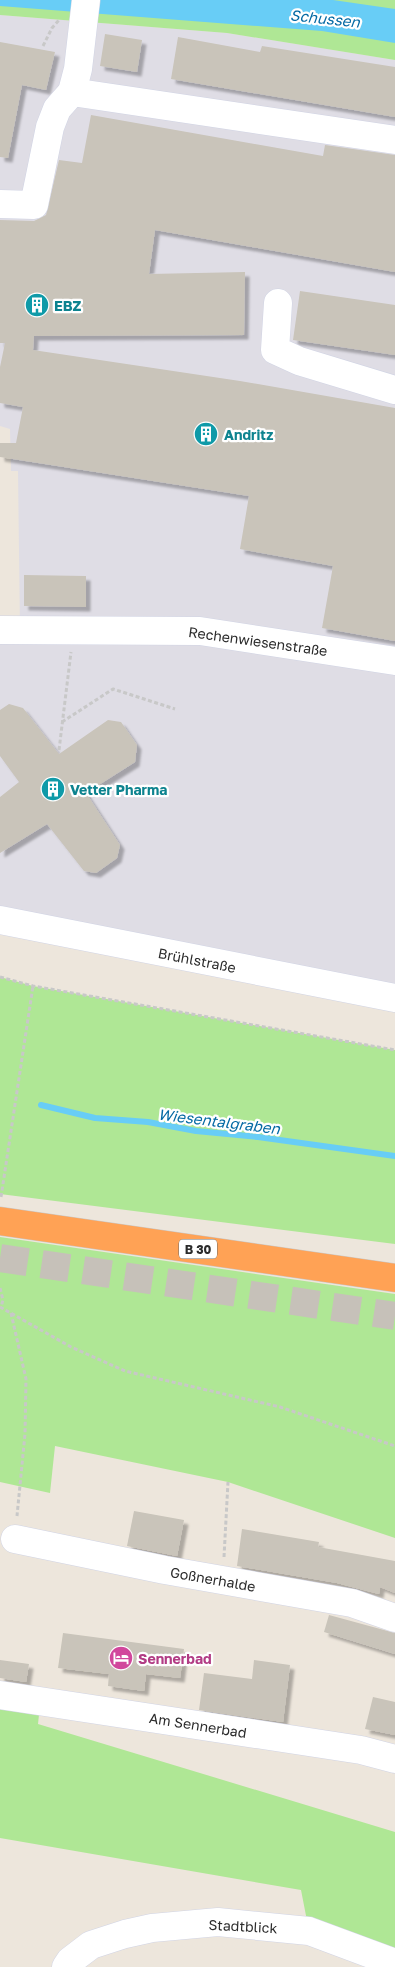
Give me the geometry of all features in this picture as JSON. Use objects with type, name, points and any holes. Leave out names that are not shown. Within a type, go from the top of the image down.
[{"type":"highway","name":"B 30","points":[[0,1221],[395,1278]]},
{"type":"street","points":[[0,204],[34,204],[50,127],[57,109],[72,92],[78,69],[79,46],[86,0]]},
{"type":"street","points":[[72,92],[395,140]]},
{"type":"street","points":[[278,303],[275,350],[299,361],[395,390]]},
{"type":"street","name":"Rechenwiesenstraße","points":[[0,630],[200,631],[395,661]]},
{"type":"street","name":"Brühlstraße","points":[[0,920],[395,998]]},
{"type":"street","name":"Goßnerhalde","points":[[22,1541],[352,1603],[395,1618]]},
{"type":"street","name":"Am Sennerbad","points":[[0,1695],[361,1750],[395,1759]]},
{"type":"street","name":"Stadtblick","points":[[66,1967],[70,1961],[90,1945],[124,1934],[152,1928],[218,1922],[309,1931],[395,1963]]},
{"type":"path","points":[[43,46],[52,28],[64,15]]},
{"type":"path","points":[[58,750],[74,630]]},
{"type":"path","points":[[62,722],[112,689],[174,708]]},
{"type":"path","points":[[0,977],[33,986],[395,1050]]},
{"type":"path","points":[[0,1202],[33,986]]},
{"type":"path","points":[[0,1288],[1,1307],[71,1347],[124,1370],[280,1407],[395,1446]]},
{"type":"path","points":[[11,1313],[26,1379],[22,1541]]},
{"type":"path","points":[[222,1580],[228,1482]]},
{"type":"shaded area","points":[[0,15],[227,33],[395,60],[395,998],[0,920],[0,630],[20,630],[18,471],[11,471],[10,429],[0,426]]},
{"type":"green space","points":[[0,0],[395,0],[395,60],[227,33],[0,15]]},
{"type":"green space","points":[[0,977],[33,986],[395,1050],[395,1244],[0,1194]]},
{"type":"green space","points":[[0,1237],[395,1294],[395,1538],[228,1482],[55,1446],[50,1493],[0,1482]]},
{"type":"green space","points":[[0,1702],[40,1705],[38,1724],[395,1832],[395,1963],[309,1931],[301,1890],[0,1838]]},
{"type":"water","name":"Schussen","points":[[0,0],[333,0],[395,9],[395,43],[322,31],[0,6]]},
{"type":"building","points":[[105,34],[142,40],[137,72],[100,66]]},
{"type":"building","points":[[178,37],[260,52],[262,46],[395,67],[395,117],[171,79]]},
{"type":"building","points":[[0,42],[55,52],[46,90],[22,85],[8,158],[0,157]]},
{"type":"building","points":[[91,115],[323,156],[325,145],[395,155],[395,272],[155,230],[149,274],[245,272],[244,335],[34,336],[33,350],[240,381],[395,408],[395,641],[322,628],[333,566],[240,549],[249,496],[0,457],[0,443],[16,443],[23,407],[0,403],[0,367],[5,343],[0,343],[0,220],[34,221],[46,215],[59,160],[82,163]]},
{"type":"building","points":[[300,291],[395,305],[395,355],[293,340]]},
{"type":"building","points":[[24,575],[86,576],[86,607],[24,606]]},
{"type":"building","name":"Vetter Pharma","points":[[9,704],[23,708],[59,754],[108,720],[121,722],[137,745],[135,762],[86,793],[120,845],[117,858],[96,873],[84,871],[47,824],[0,853],[0,797],[19,782],[0,756],[0,710]]},
{"type":"building","points":[[134,1511],[184,1520],[177,1556],[127,1546]]},
{"type":"building","points":[[242,1529],[319,1542],[318,1547],[395,1561],[395,1593],[380,1587],[379,1594],[337,1583],[237,1566]]},
{"type":"building","points":[[329,1615],[395,1633],[395,1654],[324,1632]]},
{"type":"building","name":"Sennerbad","points":[[63,1633],[184,1649],[180,1678],[146,1674],[144,1691],[108,1686],[109,1674],[58,1668]]},
{"type":"building","points":[[0,1660],[29,1664],[26,1682],[0,1678]]},
{"type":"building","points":[[254,1660],[290,1665],[283,1722],[199,1710],[204,1673],[252,1679]]},
{"type":"building","points":[[373,1697],[395,1702],[395,1735],[365,1729]]},
{"type":"waterway","name":"Wiesentalgraben","points":[[41,1105],[95,1118],[148,1122],[196,1131],[258,1137],[395,1156]]},
{"type":"tunnel","points":[[0,1258],[395,1316]]},
{"type":"place","name":"EBZ","points":[[37,305]]},
{"type":"place","name":"Andritz","points":[[206,434]]},
{"type":"place","name":"Vetter Pharma","points":[[53,789]]},
{"type":"place","name":"Sennerbad","points":[[121,1658]]}]
